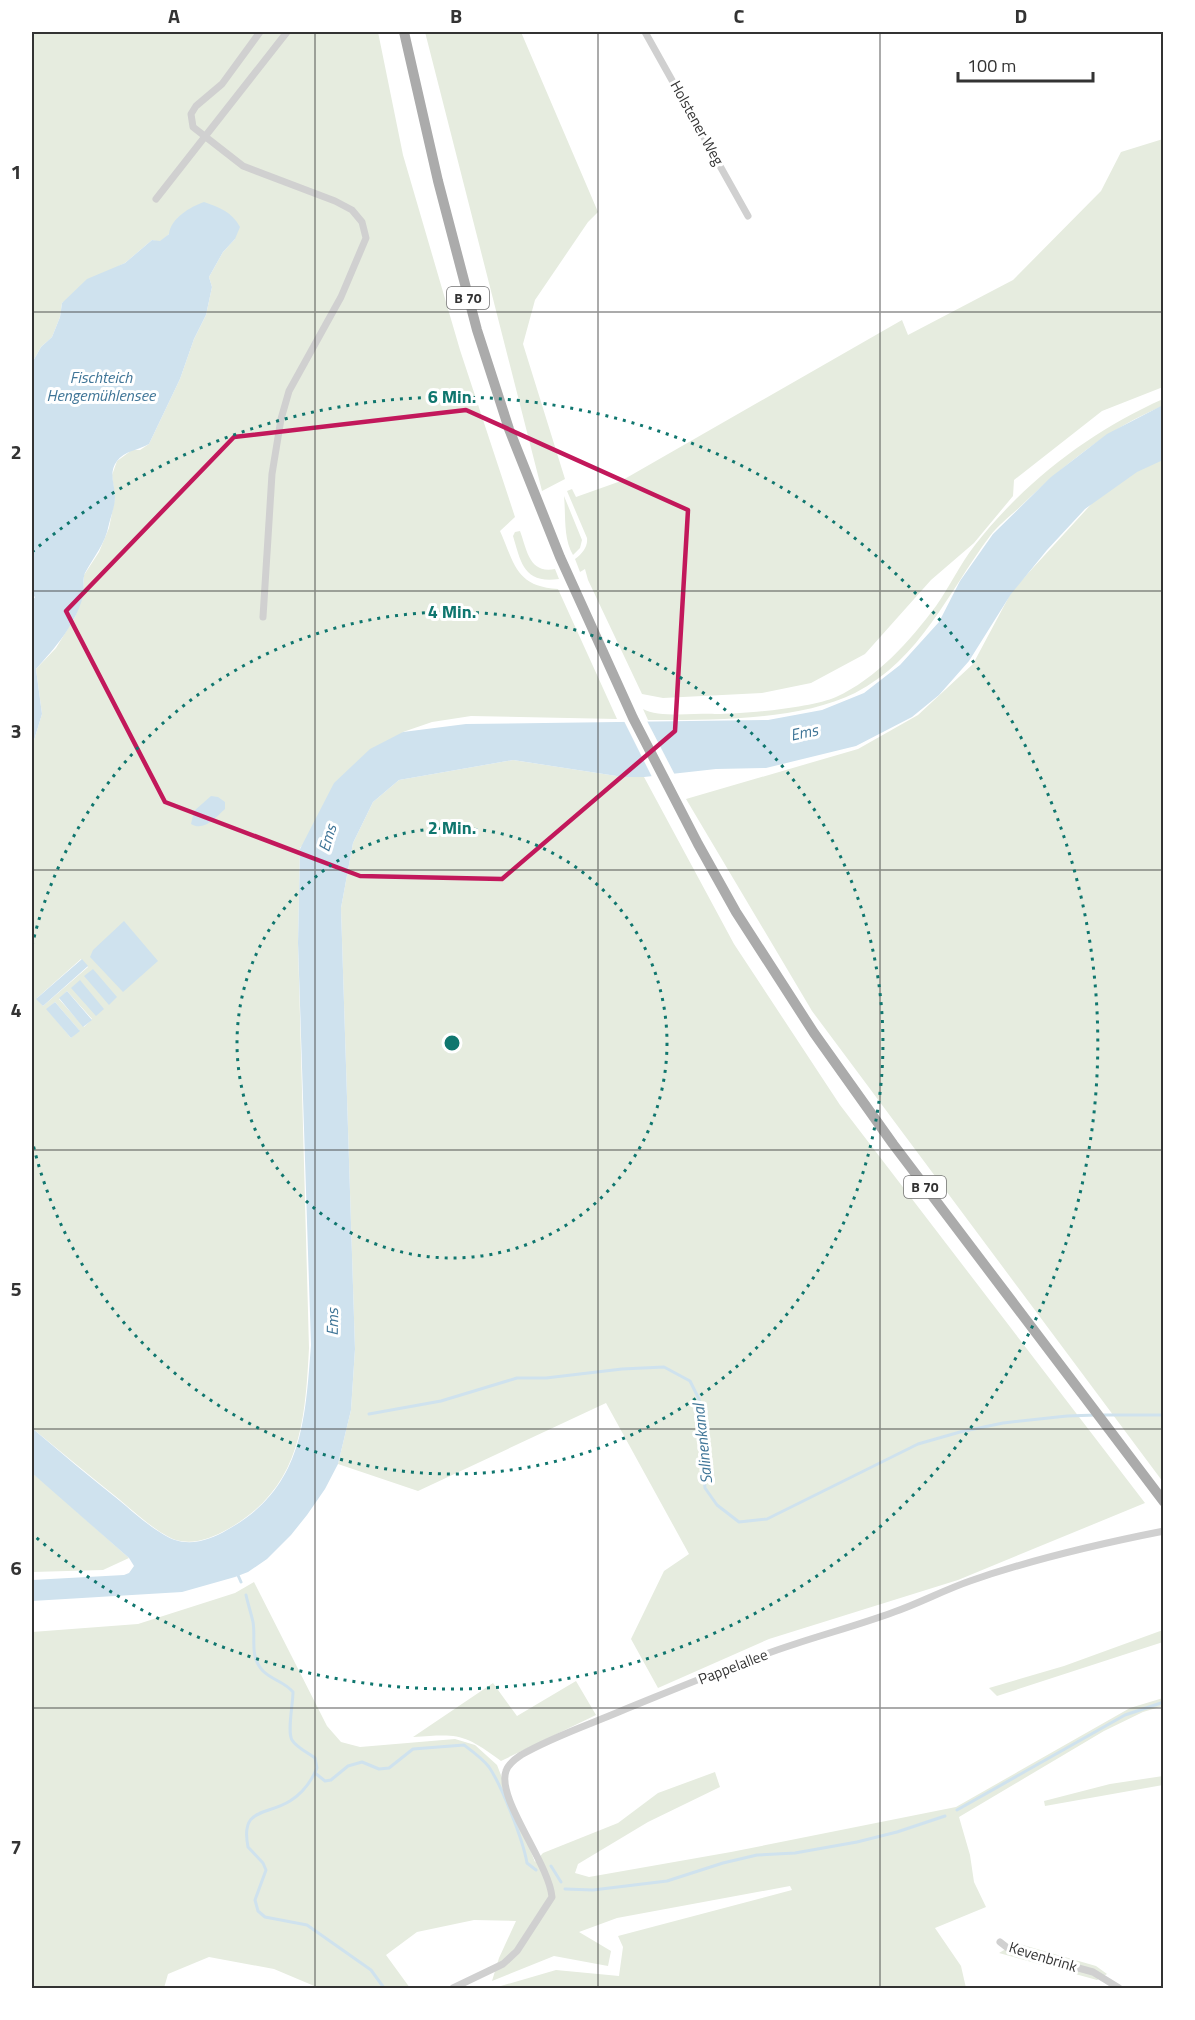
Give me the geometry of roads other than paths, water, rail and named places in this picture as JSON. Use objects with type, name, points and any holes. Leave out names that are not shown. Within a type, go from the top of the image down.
[{"type":"main road","name":"B 70","points":[[404,32],[438,181],[477,330],[509,429],[560,557],[633,718],[698,844],[770,967],[824,1047],[893,1144],[1164,1502]]},
{"type":"street","points":[[260,32],[222,84],[196,106],[191,114],[193,127],[243,166],[335,201],[352,210],[362,222],[366,238],[341,297],[289,391],[281,419],[272,474],[263,617]]},
{"type":"street","points":[[156,199],[287,32]]},
{"type":"street","name":"Holstener Weg","points":[[645,32],[748,216]]},
{"type":"street","name":"Pappelallee","points":[[453,1989],[503,1964],[517,1951],[552,1897],[548,1877],[519,1820],[504,1778],[506,1769],[522,1755],[580,1728],[723,1670],[793,1644],[892,1613],[968,1581],[1056,1555],[1164,1531]]},
{"type":"street","name":"Kevenbrink","points":[[1000,1942],[1009,1949],[1093,1972],[1119,1989]]},
{"type":"water","name":"Fischteich Hengemühlensee","points":[[204,202],[229,214],[240,227],[235,239],[223,252],[209,277],[212,287],[206,315],[194,339],[180,379],[149,444],[124,455],[114,465],[112,474],[114,507],[105,538],[85,573],[84,593],[80,606],[64,635],[36,669],[42,714],[32,747],[32,602],[35,597],[32,594],[32,363],[41,347],[52,337],[60,317],[62,303],[87,279],[125,263],[152,240],[160,241],[169,234],[177,218]]},
{"type":"water","name":"Ems","points":[[1163,405],[1163,460],[1137,472],[1085,509],[1011,594],[969,661],[939,695],[912,717],[856,746],[766,768],[716,769],[644,777],[623,777],[513,760],[399,780],[373,802],[353,843],[341,908],[355,1349],[351,1410],[338,1464],[325,1489],[291,1535],[267,1559],[248,1572],[182,1592],[32,1601],[32,1580],[124,1575],[129,1573],[134,1566],[129,1558],[32,1473],[32,1428],[146,1523],[161,1533],[182,1542],[202,1541],[215,1536],[252,1513],[271,1494],[285,1473],[295,1451],[306,1400],[311,1345],[298,943],[300,849],[334,783],[370,749],[403,732],[466,724],[768,720],[822,710],[864,693],[900,665],[939,622],[960,581],[993,534],[1051,477],[1107,434]]},
{"type":"water","points":[[211,796],[218,797],[225,802],[225,809],[205,825],[191,824],[194,811]]},
{"type":"water","points":[[124,921],[158,961],[123,992],[90,957],[93,950]]},
{"type":"water","points":[[82,959],[88,966],[43,1006],[36,999]]},
{"type":"water","points":[[93,969],[117,997],[109,1005],[84,976]]},
{"type":"water","points":[[80,980],[104,1009],[96,1016],[71,988]]},
{"type":"water","points":[[67,991],[92,1020],[83,1027],[59,998]]},
{"type":"water","points":[[55,1002],[80,1031],[71,1038],[46,1009]]},
{"type":"waterway","name":"Salinenkanal","points":[[369,1414],[441,1401],[517,1378],[546,1378],[622,1369],[664,1367],[690,1381],[699,1399],[705,1488],[717,1505],[739,1522],[767,1519],[918,1444],[1003,1423],[1096,1415]]},
{"type":"waterway","name":"Salinenkanal","points":[[1102,1415],[1164,1415]]},
{"type":"waterway","points":[[237,1573],[241,1582]]},
{"type":"waterway","points":[[246,1595],[254,1628],[256,1659],[263,1671],[293,1692],[290,1724],[292,1740],[315,1758],[317,1768],[299,1794],[281,1806],[257,1815],[248,1825],[248,1847],[263,1863],[266,1870],[255,1900],[258,1911],[265,1917],[307,1925],[371,1970],[384,1988]]},
{"type":"waterway","points":[[957,1810],[1125,1715],[1164,1702]]},
{"type":"waterway","points":[[315,1773],[325,1781],[331,1780],[348,1766],[362,1762],[379,1769],[389,1768],[413,1749],[464,1745],[489,1767],[506,1800],[527,1863],[536,1870]]},
{"type":"waterway","points":[[565,1889],[593,1890],[667,1881],[757,1855],[795,1853],[857,1842],[945,1816]]},
{"type":"waterway","points":[[551,1866],[561,1882]]}]
